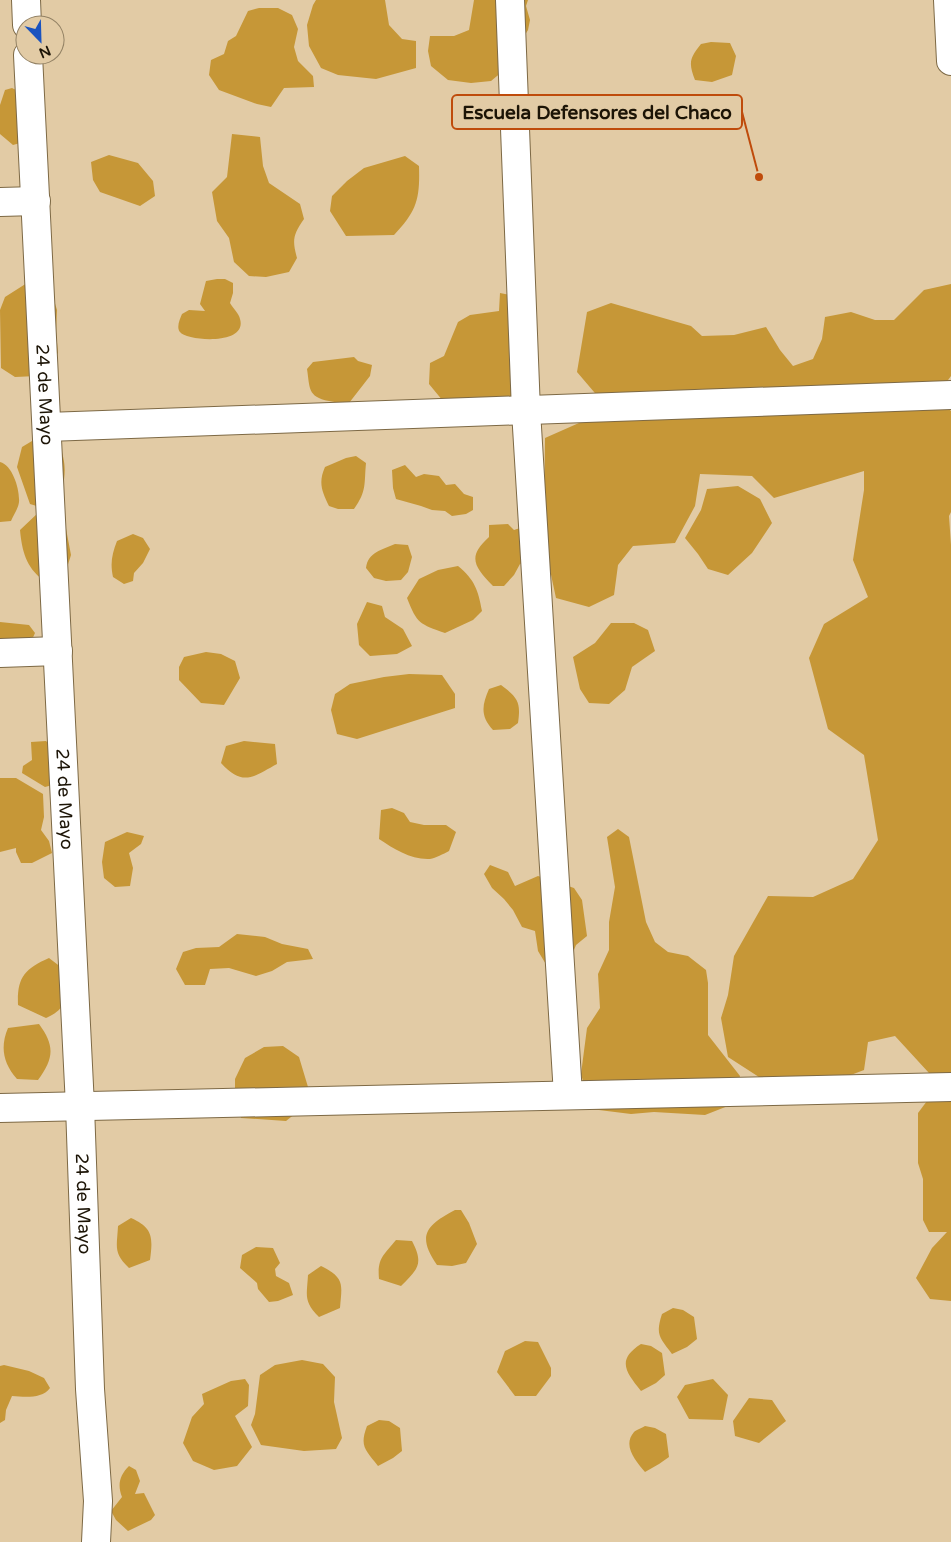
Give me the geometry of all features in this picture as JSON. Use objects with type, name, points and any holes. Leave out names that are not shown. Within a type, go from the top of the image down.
[{"type":"street","points":[[26,0],[27,15]]},
{"type":"street","points":[[510,0],[526,411],[568,1096]]},
{"type":"street","points":[[948,0],[951,61]]},
{"type":"street","name":"24 de Mayo","points":[[29,65],[80,1106],[90,1389],[98,1501],[96,1542]]},
{"type":"street","points":[[0,202],[36,201]]},
{"type":"street","points":[[47,427],[951,395]]},
{"type":"street","points":[[0,653],[58,651]]},
{"type":"street","points":[[0,1108],[951,1086]]},
{"type":"shaded area","points":[[316,0],[385,0],[389,25],[402,39],[416,41],[416,68],[376,79],[338,75],[321,68],[309,46],[307,25]]},
{"type":"shaded area","points":[[474,0],[528,0],[526,6],[530,20],[528,30],[503,71],[491,81],[471,83],[448,80],[431,66],[428,51],[430,36],[454,36],[469,30]]},
{"type":"shaded area","points":[[259,8],[278,8],[292,15],[298,29],[294,47],[298,61],[313,76],[314,87],[284,88],[271,107],[219,90],[209,75],[211,60],[224,54],[228,41],[236,36],[248,11]]},
{"type":"shaded area","points":[[711,42],[730,43],[736,56],[732,75],[712,82],[695,80],[691,69],[692,57],[701,44]]},
{"type":"shaded area","points":[[12,88],[18,91],[20,143],[13,145],[0,134],[0,105],[5,90]]},
{"type":"shaded area","points":[[232,134],[260,137],[263,166],[269,183],[300,204],[304,219],[294,238],[297,258],[289,272],[266,277],[249,276],[234,262],[229,238],[217,221],[212,192],[227,177]]},
{"type":"shaded area","points":[[109,155],[138,163],[153,181],[155,196],[140,206],[100,192],[93,180],[91,162]]},
{"type":"shaded area","points":[[405,156],[419,166],[418,196],[408,219],[394,235],[346,236],[330,211],[332,196],[364,168]]},
{"type":"shaded area","points":[[225,279],[233,283],[230,303],[240,319],[240,328],[235,334],[215,339],[193,338],[180,332],[178,328],[182,314],[189,310],[205,311],[200,304],[206,281]]},
{"type":"shaded area","points":[[27,283],[52,294],[57,310],[56,332],[58,353],[37,376],[15,377],[1,368],[0,310],[5,297]]},
{"type":"shaded area","points":[[951,284],[951,376],[940,391],[600,399],[577,372],[587,312],[611,303],[691,326],[702,336],[734,335],[766,327],[780,350],[793,366],[813,359],[822,339],[825,317],[851,312],[875,320],[894,320],[924,290]]},
{"type":"shaded area","points":[[500,293],[516,296],[520,399],[443,401],[429,384],[430,363],[444,356],[458,322],[470,315],[499,311]]},
{"type":"shaded area","points":[[354,357],[358,361],[372,365],[370,376],[349,403],[322,399],[313,394],[309,386],[307,369],[313,362]]},
{"type":"shaded area","points":[[948,408],[951,411],[951,512],[949,516],[951,545],[951,1076],[929,1073],[895,1036],[868,1042],[864,1070],[835,1081],[765,1081],[728,1057],[721,1018],[728,995],[734,956],[768,896],[813,897],[853,879],[878,840],[864,755],[828,729],[809,658],[824,624],[868,597],[853,560],[864,490],[864,471],[774,498],[752,476],[700,474],[695,506],[675,543],[633,546],[618,565],[614,595],[589,607],[556,598],[544,542],[545,438],[588,419]]},
{"type":"shaded area","points":[[37,438],[59,443],[65,467],[62,492],[40,507],[30,504],[17,467],[22,447]]},
{"type":"shaded area","points":[[356,456],[366,463],[364,487],[358,503],[354,509],[338,509],[329,506],[324,496],[321,482],[325,467]]},
{"type":"shaded area","points":[[0,462],[8,467],[18,489],[19,504],[11,521],[0,522]]},
{"type":"shaded area","points":[[405,465],[416,477],[424,474],[439,476],[446,485],[455,484],[464,494],[473,497],[473,510],[466,514],[452,516],[445,511],[432,510],[396,499],[392,470]]},
{"type":"shaded area","points":[[738,486],[760,499],[772,523],[752,553],[728,575],[708,569],[685,538],[701,510],[707,489]]},
{"type":"shaded area","points":[[39,512],[63,513],[71,555],[65,574],[43,580],[33,570],[26,558],[20,530]]},
{"type":"shaded area","points":[[508,524],[514,530],[529,525],[539,556],[520,564],[514,575],[504,586],[493,586],[481,573],[476,562],[476,556],[482,544],[489,537],[489,525]]},
{"type":"shaded area","points":[[133,534],[143,538],[150,549],[143,563],[134,573],[133,581],[124,584],[113,577],[113,554],[117,541]]},
{"type":"shaded area","points":[[395,544],[408,545],[412,557],[408,572],[401,580],[386,581],[374,578],[366,568],[370,558],[376,552]]},
{"type":"shaded area","points":[[458,566],[475,586],[482,611],[473,620],[445,633],[420,622],[407,598],[419,579],[438,570]]},
{"type":"shaded area","points":[[367,602],[382,606],[385,617],[403,629],[412,646],[397,654],[370,656],[359,645],[357,624]]},
{"type":"shaded area","points":[[0,622],[29,625],[35,633],[30,644],[0,662]]},
{"type":"shaded area","points":[[611,623],[634,623],[648,630],[655,651],[632,667],[625,690],[609,704],[589,703],[580,689],[573,657],[595,643]]},
{"type":"shaded area","points":[[206,652],[221,654],[235,661],[240,678],[224,705],[201,703],[179,680],[179,667],[184,657]]},
{"type":"shaded area","points":[[409,674],[442,675],[455,694],[455,708],[357,739],[337,734],[331,710],[335,694],[350,684]]},
{"type":"shaded area","points":[[501,685],[517,701],[519,710],[518,723],[510,729],[493,730],[484,715],[484,705],[489,689]]},
{"type":"shaded area","points":[[46,741],[54,749],[56,784],[45,787],[22,773],[23,766],[32,760],[31,742]]},
{"type":"shaded area","points":[[244,741],[275,744],[277,764],[255,776],[242,777],[236,775],[221,763],[226,746]]},
{"type":"shaded area","points":[[0,778],[16,778],[43,794],[44,817],[41,830],[49,841],[52,853],[32,863],[21,863],[16,848],[0,852]]},
{"type":"shaded area","points":[[392,808],[404,813],[410,822],[424,825],[446,825],[456,832],[449,851],[430,859],[416,858],[397,850],[379,839],[381,810]]},
{"type":"shaded area","points":[[618,829],[629,837],[646,922],[655,942],[668,952],[688,956],[706,970],[708,983],[708,1035],[740,1076],[733,1104],[705,1115],[654,1112],[631,1114],[591,1109],[581,1074],[587,1028],[600,1008],[598,974],[609,950],[609,922],[615,887],[607,837]]},
{"type":"shaded area","points":[[127,832],[144,836],[141,844],[129,853],[133,868],[130,886],[115,887],[104,878],[102,862],[105,842]]},
{"type":"shaded area","points":[[490,865],[508,872],[515,886],[538,876],[574,888],[582,900],[587,936],[576,945],[570,960],[547,966],[538,951],[535,931],[522,927],[513,910],[492,888],[484,874]]},
{"type":"shaded area","points":[[237,934],[265,937],[282,944],[308,949],[313,959],[287,962],[272,971],[256,976],[229,968],[210,969],[205,985],[185,985],[176,969],[183,952],[196,948],[219,947]]},
{"type":"shaded area","points":[[49,958],[66,971],[66,993],[63,1005],[59,1010],[46,1018],[18,1005],[18,996],[21,981],[28,971],[33,966]]},
{"type":"shaded area","points":[[39,1024],[48,1039],[50,1058],[38,1080],[17,1079],[12,1073],[4,1055],[4,1042],[8,1028]]},
{"type":"shaded area","points":[[283,1046],[299,1057],[308,1087],[301,1109],[286,1121],[241,1118],[235,1090],[235,1079],[245,1058],[264,1047]]},
{"type":"shaded area","points":[[930,1097],[951,1097],[951,1301],[930,1299],[916,1278],[932,1248],[947,1232],[929,1232],[923,1220],[923,1179],[918,1163],[918,1113]]},
{"type":"shaded area","points":[[455,1210],[461,1210],[469,1223],[477,1244],[466,1263],[452,1266],[437,1265],[427,1246],[426,1238],[431,1226]]},
{"type":"shaded area","points":[[131,1218],[144,1226],[150,1234],[151,1245],[150,1260],[129,1268],[120,1258],[117,1245],[118,1226]]},
{"type":"shaded area","points":[[396,1240],[412,1241],[418,1255],[415,1270],[401,1286],[379,1279],[380,1261]]},
{"type":"shaded area","points":[[256,1247],[273,1248],[280,1263],[275,1269],[276,1276],[289,1283],[293,1295],[278,1301],[269,1302],[258,1289],[257,1283],[240,1268],[242,1255]]},
{"type":"shaded area","points":[[321,1266],[338,1278],[341,1293],[340,1308],[319,1317],[308,1302],[307,1293],[308,1275]]},
{"type":"shaded area","points":[[673,1308],[683,1310],[694,1317],[697,1339],[687,1347],[672,1354],[660,1336],[659,1327],[662,1314]]},
{"type":"shaded area","points":[[525,1341],[538,1342],[551,1368],[551,1376],[536,1396],[515,1396],[497,1372],[505,1351]]},
{"type":"shaded area","points":[[641,1344],[651,1346],[662,1353],[665,1375],[656,1383],[641,1391],[628,1372],[626,1361],[628,1355]]},
{"type":"shaded area","points":[[302,1360],[323,1364],[335,1377],[334,1402],[342,1438],[336,1449],[304,1451],[261,1445],[251,1425],[255,1414],[260,1375],[275,1365]]},
{"type":"shaded area","points":[[4,1365],[29,1371],[44,1378],[50,1388],[47,1392],[38,1396],[12,1396],[6,1410],[5,1420],[0,1423],[0,1366]]},
{"type":"shaded area","points":[[245,1379],[249,1385],[248,1406],[235,1416],[252,1447],[237,1466],[214,1470],[193,1461],[183,1443],[192,1417],[204,1404],[202,1394],[231,1381]]},
{"type":"shaded area","points":[[713,1379],[728,1395],[723,1420],[689,1419],[677,1397],[685,1385]]},
{"type":"shaded area","points":[[749,1398],[772,1400],[786,1421],[759,1443],[735,1436],[733,1421]]},
{"type":"shaded area","points":[[379,1420],[389,1421],[400,1428],[402,1451],[378,1466],[367,1452],[364,1439],[367,1426]]},
{"type":"shaded area","points":[[645,1426],[655,1428],[666,1434],[669,1457],[645,1472],[632,1453],[629,1443],[634,1432]]},
{"type":"shaded area","points":[[129,1466],[136,1470],[140,1481],[135,1494],[144,1493],[155,1515],[151,1520],[128,1531],[116,1520],[111,1511],[122,1497],[120,1480]]},
{"type":"place","name":"Escuela Defensores del Chaco","points":[[759,177]]}]
